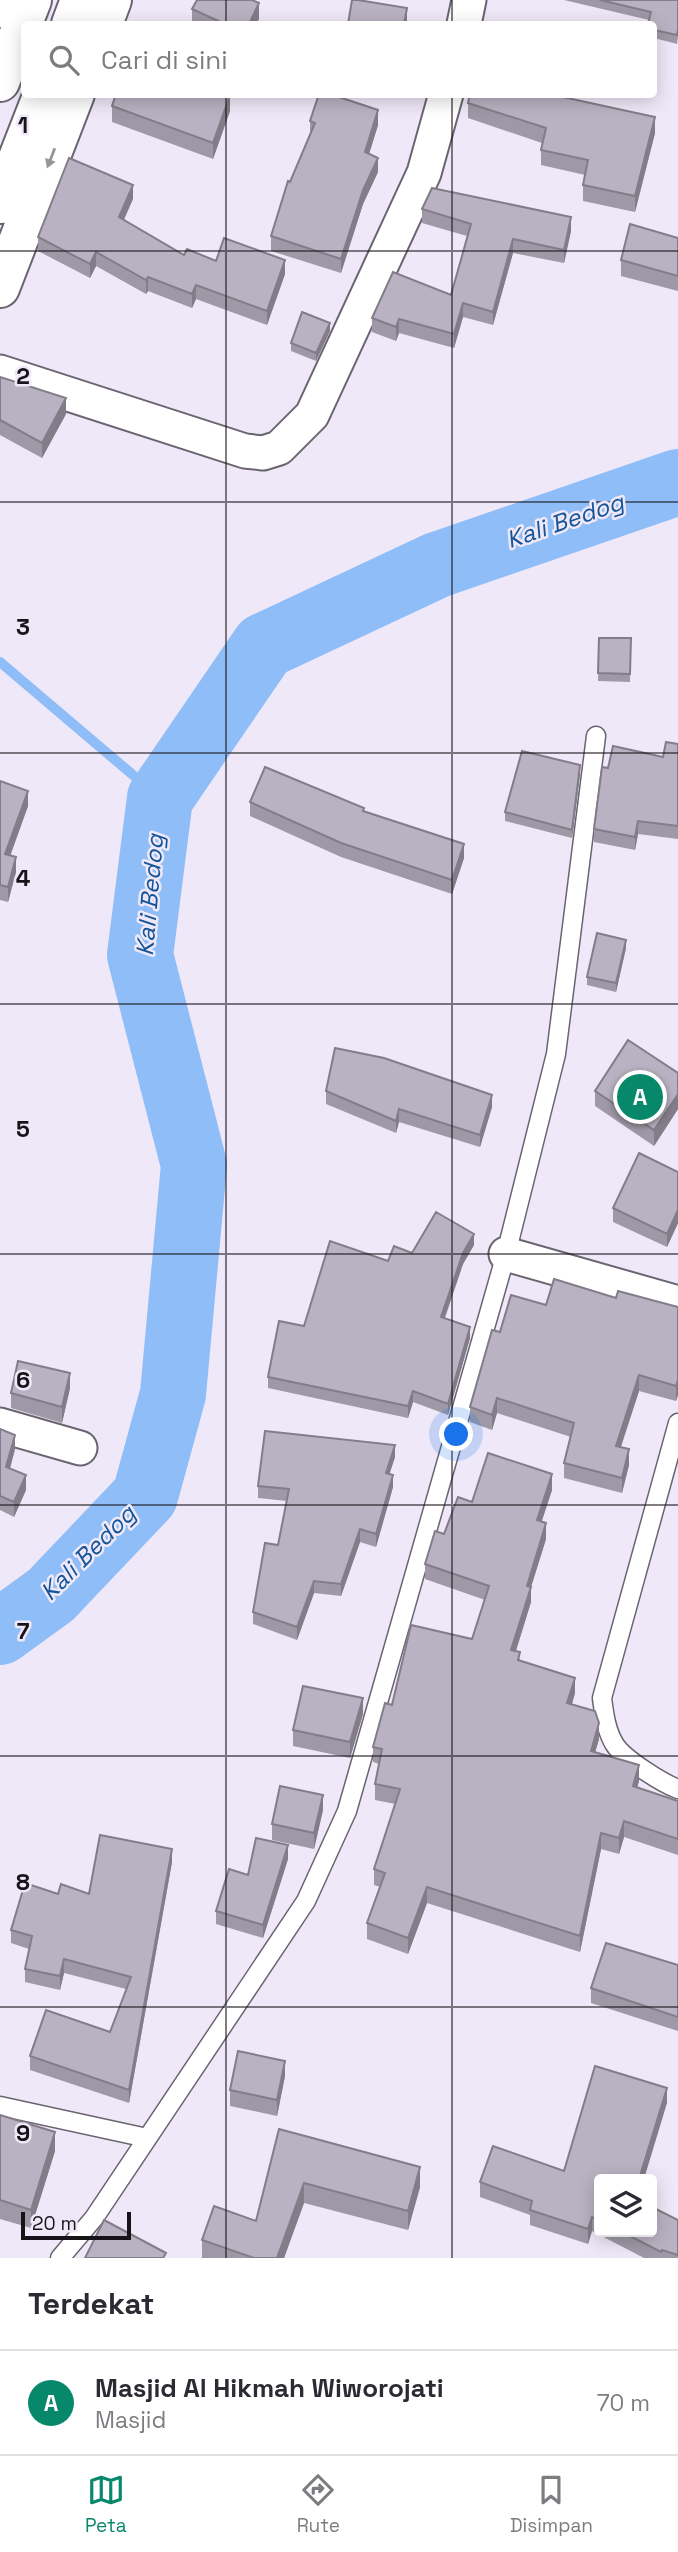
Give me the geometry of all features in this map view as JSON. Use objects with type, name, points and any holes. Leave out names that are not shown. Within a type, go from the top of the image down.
[{"type":"main road","points":[[0,8],[3,0]]},
{"type":"main road","points":[[24,21],[32,0]]},
{"type":"main road","points":[[72,21],[80,0]]},
{"type":"main road","points":[[104,21],[112,0]]},
{"type":"main road","points":[[0,82],[21,28]]},
{"type":"main road","points":[[0,204],[41,98]]},
{"type":"main road","points":[[0,288],[73,98]]},
{"type":"street","points":[[465,21],[469,0]]},
{"type":"street","points":[[0,372],[245,451],[264,453],[279,448],[312,415],[424,173],[445,98]]},
{"type":"street","points":[[506,1254],[678,1303]]},
{"type":"street","points":[[0,1426],[80,1448]]},
{"type":"lane","points":[[60,2258],[94,2218],[306,1901],[347,1811],[506,1254],[556,1054],[596,736]]},
{"type":"lane","points":[[678,1423],[602,1698],[605,1719],[616,1746],[665,1784],[678,1789]]},
{"type":"lane","points":[[0,2106],[147,2138]]},
{"type":"building","points":[[197,0],[252,0],[259,3],[250,21],[218,21],[192,9]]},
{"type":"building","points":[[352,0],[407,8],[405,21],[348,21]]},
{"type":"building","points":[[600,0],[678,0],[677,35],[657,31],[657,21],[649,21],[651,12]]},
{"type":"building","points":[[115,98],[229,98],[213,143],[112,106]]},
{"type":"building","points":[[318,98],[342,98],[378,110],[365,152],[378,158],[363,190],[341,259],[271,236],[288,181],[290,182],[315,123],[310,121]]},
{"type":"building","points":[[469,98],[567,98],[655,117],[635,196],[583,185],[588,160],[541,150],[546,128],[468,103]]},
{"type":"building","points":[[69,158],[133,185],[119,217],[184,255],[187,249],[216,261],[224,238],[285,260],[267,311],[196,285],[192,294],[148,277],[146,280],[96,252],[90,264],[38,237]]},
{"type":"building","points":[[432,188],[571,217],[564,250],[513,239],[493,312],[463,303],[454,334],[399,319],[396,327],[372,318],[393,272],[451,295],[471,224],[422,209]]},
{"type":"building","points":[[630,224],[678,238],[678,276],[621,260]]},
{"type":"building","points":[[302,312],[330,323],[316,353],[291,343]]},
{"type":"building","points":[[0,377],[66,398],[42,443],[0,420]]},
{"type":"building","points":[[599,638],[631,638],[630,674],[598,673]]},
{"type":"building","points":[[666,742],[678,744],[678,826],[638,821],[635,837],[594,829],[602,767],[608,768],[613,746],[663,757]]},
{"type":"building","points":[[522,751],[580,765],[572,830],[505,812]]},
{"type":"building","points":[[265,767],[364,808],[363,811],[464,844],[452,880],[341,843],[250,802]]},
{"type":"building","points":[[0,781],[28,791],[5,854],[16,857],[8,887],[0,885]]},
{"type":"building","points":[[597,933],[626,940],[616,983],[587,977]]},
{"type":"building","points":[[628,1040],[678,1073],[678,1094],[654,1130],[595,1091]]},
{"type":"building","points":[[335,1048],[384,1058],[492,1095],[480,1135],[399,1109],[396,1121],[326,1091]]},
{"type":"building","points":[[639,1153],[678,1172],[678,1210],[667,1234],[613,1208]]},
{"type":"building","points":[[436,1212],[474,1234],[463,1253],[441,1317],[470,1327],[448,1404],[413,1391],[408,1406],[268,1377],[279,1321],[304,1326],[330,1241],[388,1261],[394,1246],[412,1253]]},
{"type":"building","points":[[554,1279],[616,1298],[618,1291],[678,1307],[678,1380],[676,1386],[639,1375],[616,1446],[629,1449],[622,1478],[564,1463],[574,1423],[497,1398],[492,1415],[470,1407],[492,1330],[500,1332],[511,1295],[546,1305]]},
{"type":"building","points":[[18,1361],[70,1373],[62,1407],[11,1393]]},
{"type":"building","points":[[0,1429],[15,1435],[6,1467],[26,1475],[14,1502],[0,1496]]},
{"type":"building","points":[[265,1431],[395,1445],[386,1473],[393,1475],[376,1534],[360,1529],[341,1584],[314,1581],[297,1627],[253,1612],[265,1543],[278,1545],[289,1489],[258,1486]]},
{"type":"building","points":[[488,1453],[552,1474],[537,1520],[546,1523],[527,1586],[531,1587],[511,1650],[520,1652],[518,1660],[575,1678],[567,1703],[595,1711],[599,1723],[591,1751],[639,1765],[633,1786],[678,1801],[678,1839],[624,1821],[619,1838],[601,1833],[580,1936],[427,1887],[408,1938],[367,1923],[385,1873],[374,1869],[400,1789],[375,1784],[382,1749],[373,1747],[385,1703],[392,1705],[411,1625],[472,1639],[489,1586],[425,1564],[435,1531],[444,1534],[458,1497],[472,1502]]},
{"type":"building","points":[[303,1686],[363,1698],[350,1742],[293,1730]]},
{"type":"building","points":[[280,1786],[323,1795],[314,1833],[272,1824]]},
{"type":"building","points":[[100,1835],[172,1849],[129,2090],[30,2056],[46,2010],[110,2032],[131,1977],[64,1959],[60,1976],[25,1969],[32,1936],[11,1930],[25,1883],[58,1894],[61,1884],[89,1894]]},
{"type":"building","points":[[256,1838],[288,1845],[263,1925],[216,1911],[229,1869],[248,1875]]},
{"type":"building","points":[[606,1943],[678,1965],[678,2017],[591,1988]]},
{"type":"building","points":[[238,2051],[285,2061],[277,2100],[230,2090]]},
{"type":"building","points":[[595,2066],[667,2088],[641,2174],[594,2174],[594,2218],[592,2217],[588,2229],[530,2210],[532,2201],[480,2182],[493,2146],[564,2171]]},
{"type":"building","points":[[0,2115],[55,2132],[31,2210],[0,2200]]},
{"type":"building","points":[[279,2129],[420,2167],[408,2211],[304,2183],[277,2258],[254,2258],[202,2240],[214,2206],[256,2221]]},
{"type":"building","points":[[657,2210],[678,2220],[678,2255],[662,2250],[661,2252],[632,2237],[657,2237]]},
{"type":"building","points":[[104,2220],[166,2253],[163,2258],[85,2258]]},
{"type":"waterway","name":"Kali Bedog","points":[[0,1632],[51,1595],[145,1496],[173,1394],[194,1165],[140,955],[160,798],[264,646],[437,565],[678,482]]},
{"type":"waterway","points":[[0,662],[160,798]]},
{"type":"place","name":"Masjid Al Hikmah Wiworojati","points":[[640,1097]]}]
